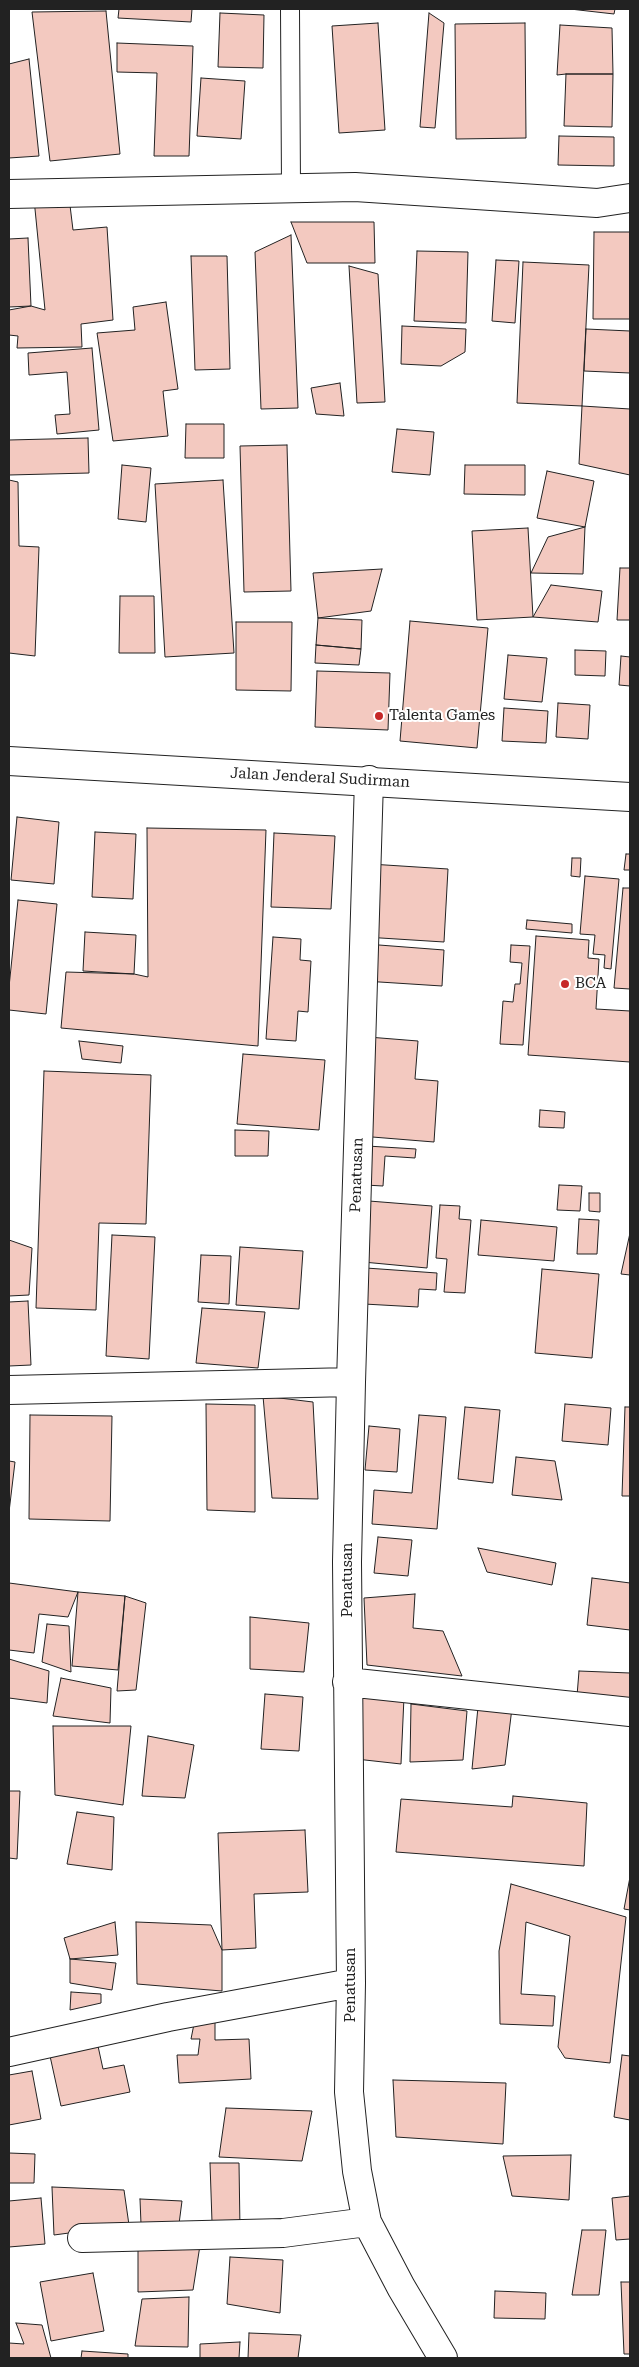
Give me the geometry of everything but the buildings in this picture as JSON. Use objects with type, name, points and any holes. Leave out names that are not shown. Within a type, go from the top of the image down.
[{"type":"street","points":[[9,194],[355,188],[597,202],[630,198]]},
{"type":"street","name":"Jalan Jenderal Sudirman","points":[[9,761],[369,780],[630,797]]},
{"type":"street","name":"Penatusan","points":[[369,780],[351,1382],[347,1682],[352,1983],[350,2092],[356,2171],[367,2222],[401,2287],[443,2358]]},
{"type":"street","points":[[9,1390],[351,1382]]},
{"type":"street","points":[[347,1682],[630,1712]]},
{"type":"street","points":[[9,2052],[168,2017],[352,1983]]},
{"type":"street","points":[[82,2238],[283,2233],[367,2222]]},
{"type":"lane","points":[[290,9],[290,188]]},
{"type":"place","name":"Talenta Games","points":[[379,716]]},
{"type":"place","name":"BCA","points":[[565,984]]}]
